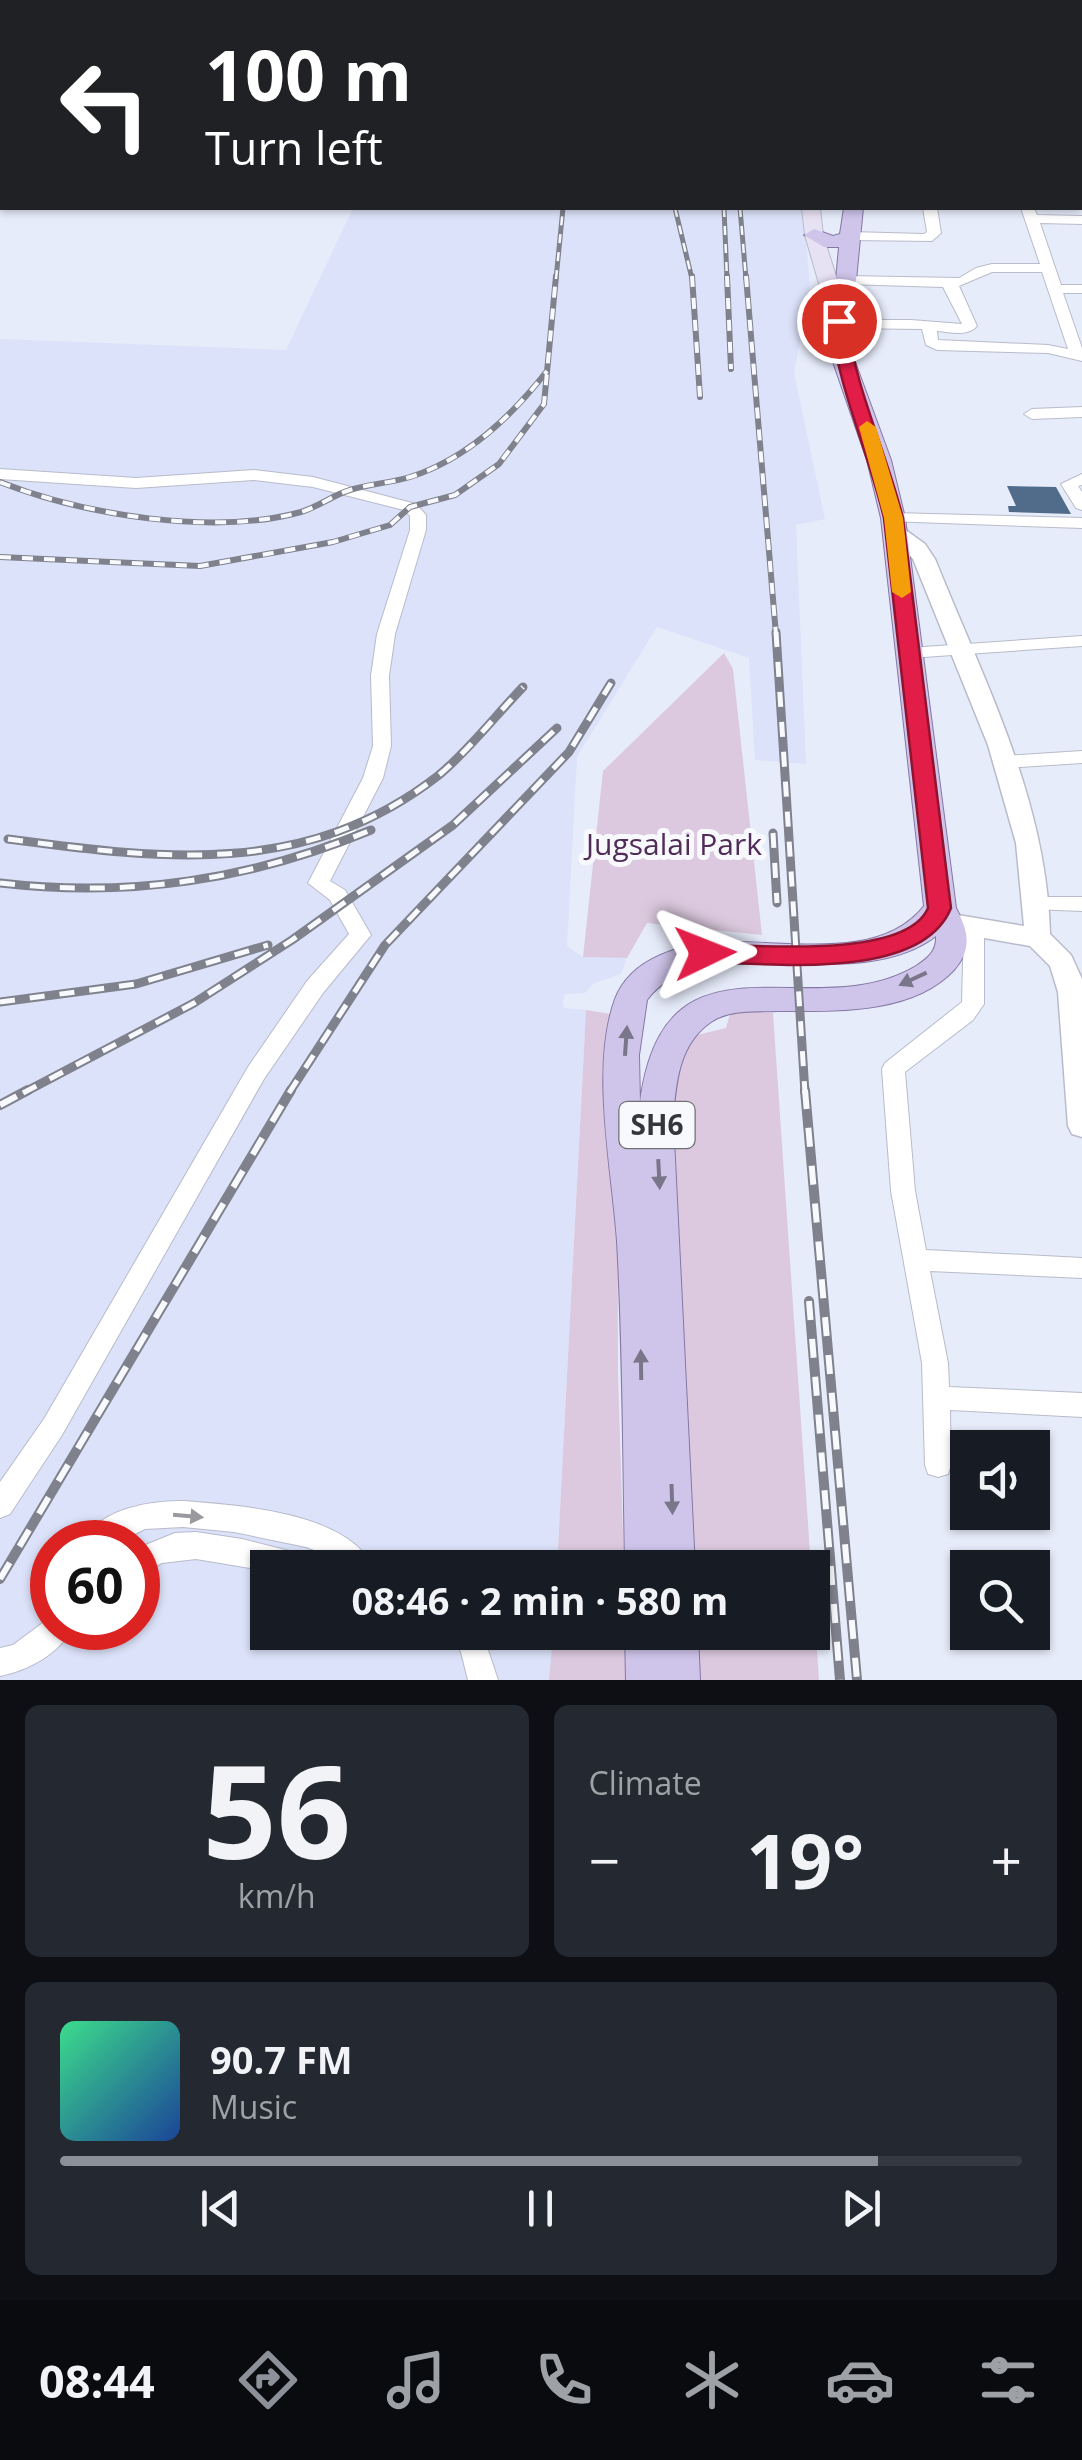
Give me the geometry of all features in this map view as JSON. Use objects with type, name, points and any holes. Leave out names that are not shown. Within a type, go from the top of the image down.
[{"type":"main road","points":[[812,210],[814,235],[838,316],[844,362],[879,460],[893,522],[950,920],[951,954],[929,971],[895,987],[861,996],[738,1000],[698,1012],[663,968],[705,953],[830,956],[872,951],[950,920]]},
{"type":"main road","points":[[838,316],[846,280],[852,210]]},
{"type":"main road","points":[[814,235],[831,243],[850,237]]},
{"type":"main road","name":"SH6","points":[[646,1550],[639,1302],[625,1064],[632,997],[663,968]]},
{"type":"main road","name":"SH6","points":[[673,1550],[656,1118],[660,1077],[670,1044],[698,1012]]},
{"type":"main road","points":[[647,1650],[648,1680]]},
{"type":"main road","points":[[677,1650],[678,1680]]},
{"type":"street","points":[[850,237],[932,236],[930,210]]},
{"type":"street","points":[[1079,356],[1030,213],[1082,220]]},
{"type":"street","points":[[846,280],[964,282],[976,269],[1050,268]]},
{"type":"street","points":[[838,316],[970,326],[953,288],[946,283]]},
{"type":"street","points":[[1057,289],[1082,290]]},
{"type":"street","points":[[929,325],[931,342],[938,346],[1048,349],[1079,356]]},
{"type":"street","points":[[1032,414],[1082,412]]},
{"type":"street","points":[[0,474],[136,483],[254,475],[375,496],[410,506],[418,515],[418,530],[386,634],[380,676],[382,746],[366,792],[318,883],[338,895],[360,935],[316,986],[256,1073],[53,1427],[0,1506]]},
{"type":"street","points":[[1082,480],[1068,484],[1082,505]]},
{"type":"street","points":[[893,522],[1082,523]]},
{"type":"street","points":[[893,522],[918,548],[1003,762],[1032,858],[1040,904],[1038,938]]},
{"type":"street","points":[[909,654],[1082,641]]},
{"type":"street","points":[[1003,762],[1082,757]]},
{"type":"street","points":[[1040,904],[1082,904]]},
{"type":"street","points":[[938,1465],[935,1362],[903,1191],[893,1069],[973,1004],[950,920],[1038,938],[1049,944],[1065,964],[1078,1017],[1081,1115]]},
{"type":"street","points":[[916,1260],[1082,1268]]},
{"type":"street","points":[[937,1398],[1082,1406]]},
{"type":"street","points":[[137,1520],[144,1516],[205,1517],[282,1527],[324,1540],[336,1550]]},
{"type":"street","points":[[160,1550],[181,1546],[250,1558]]},
{"type":"street","points":[[0,1662],[20,1658],[30,1650]]},
{"type":"street","points":[[475,1650],[483,1680]]},
{"type":"shaded area","points":[[352,210],[804,210],[810,290],[794,373],[825,519],[796,525],[806,764],[755,760],[749,658],[657,627],[577,757],[567,946],[583,957],[627,958],[621,974],[594,983],[585,993],[565,994],[563,1002],[564,1008],[586,1010],[558,1550],[250,1550],[250,1650],[552,1650],[549,1680],[0,1680],[0,339],[286,350]]},
{"type":"green space","name":"Jugsalai Park","points":[[724,653],[733,669],[762,935],[647,923],[627,958],[583,957],[603,771]]},
{"type":"green space","points":[[586,1010],[617,1015],[618,1375],[623,1550],[558,1550]]},
{"type":"green space","points":[[731,1010],[773,1013],[810,1550],[685,1550],[670,1194],[676,1040],[726,1028]]},
{"type":"green space","points":[[552,1650],[626,1650],[627,1680],[549,1680]]},
{"type":"green space","points":[[690,1650],[817,1650],[819,1680],[691,1680]]},
{"type":"building","points":[[1007,486],[1056,487],[1071,514],[1009,512],[1008,506],[1016,506]]},
{"type":"railway","points":[[556,279],[563,210]]},
{"type":"railway","points":[[675,210],[692,279]]},
{"type":"railway","points":[[724,210],[727,279]]},
{"type":"railway","points":[[740,210],[746,279]]},
{"type":"railway","points":[[0,557],[200,566],[333,542],[390,525],[410,507],[455,495],[499,464],[544,404],[556,276]]},
{"type":"railway","points":[[692,276],[700,397]]},
{"type":"railway","points":[[727,276],[731,369]]},
{"type":"railway","points":[[746,276],[776,635]]},
{"type":"railway","points":[[0,482],[70,504],[189,522],[266,519],[301,512],[344,492],[410,477],[450,459],[503,420],[547,371]]},
{"type":"railway","points":[[776,632],[805,1093]]},
{"type":"railway","points":[[289,1093],[385,945],[569,752],[611,683]]},
{"type":"railway","points":[[8,839],[121,852],[231,854],[285,846],[337,832],[389,808],[439,775],[523,687]]},
{"type":"railway","points":[[23,1093],[194,1003],[292,940],[453,825],[557,728]]},
{"type":"railway","points":[[0,883],[96,888],[189,881],[280,861],[371,830]]},
{"type":"railway","points":[[773,833],[777,903]]},
{"type":"railway","points":[[0,1002],[136,984],[268,945]]},
{"type":"railway","points":[[0,1105],[28,1090]]},
{"type":"railway","points":[[0,1579],[291,1090]]},
{"type":"railway","points":[[805,1090],[857,1680]]},
{"type":"railway","points":[[809,1301],[840,1680]]},
{"type":"slow traffic","points":[[867,427],[893,518],[902,592]]},
{"type":"route","points":[[705,953],[830,956],[872,951],[918,932],[934,920],[940,908],[893,518],[879,460],[844,362],[839,321]]}]
